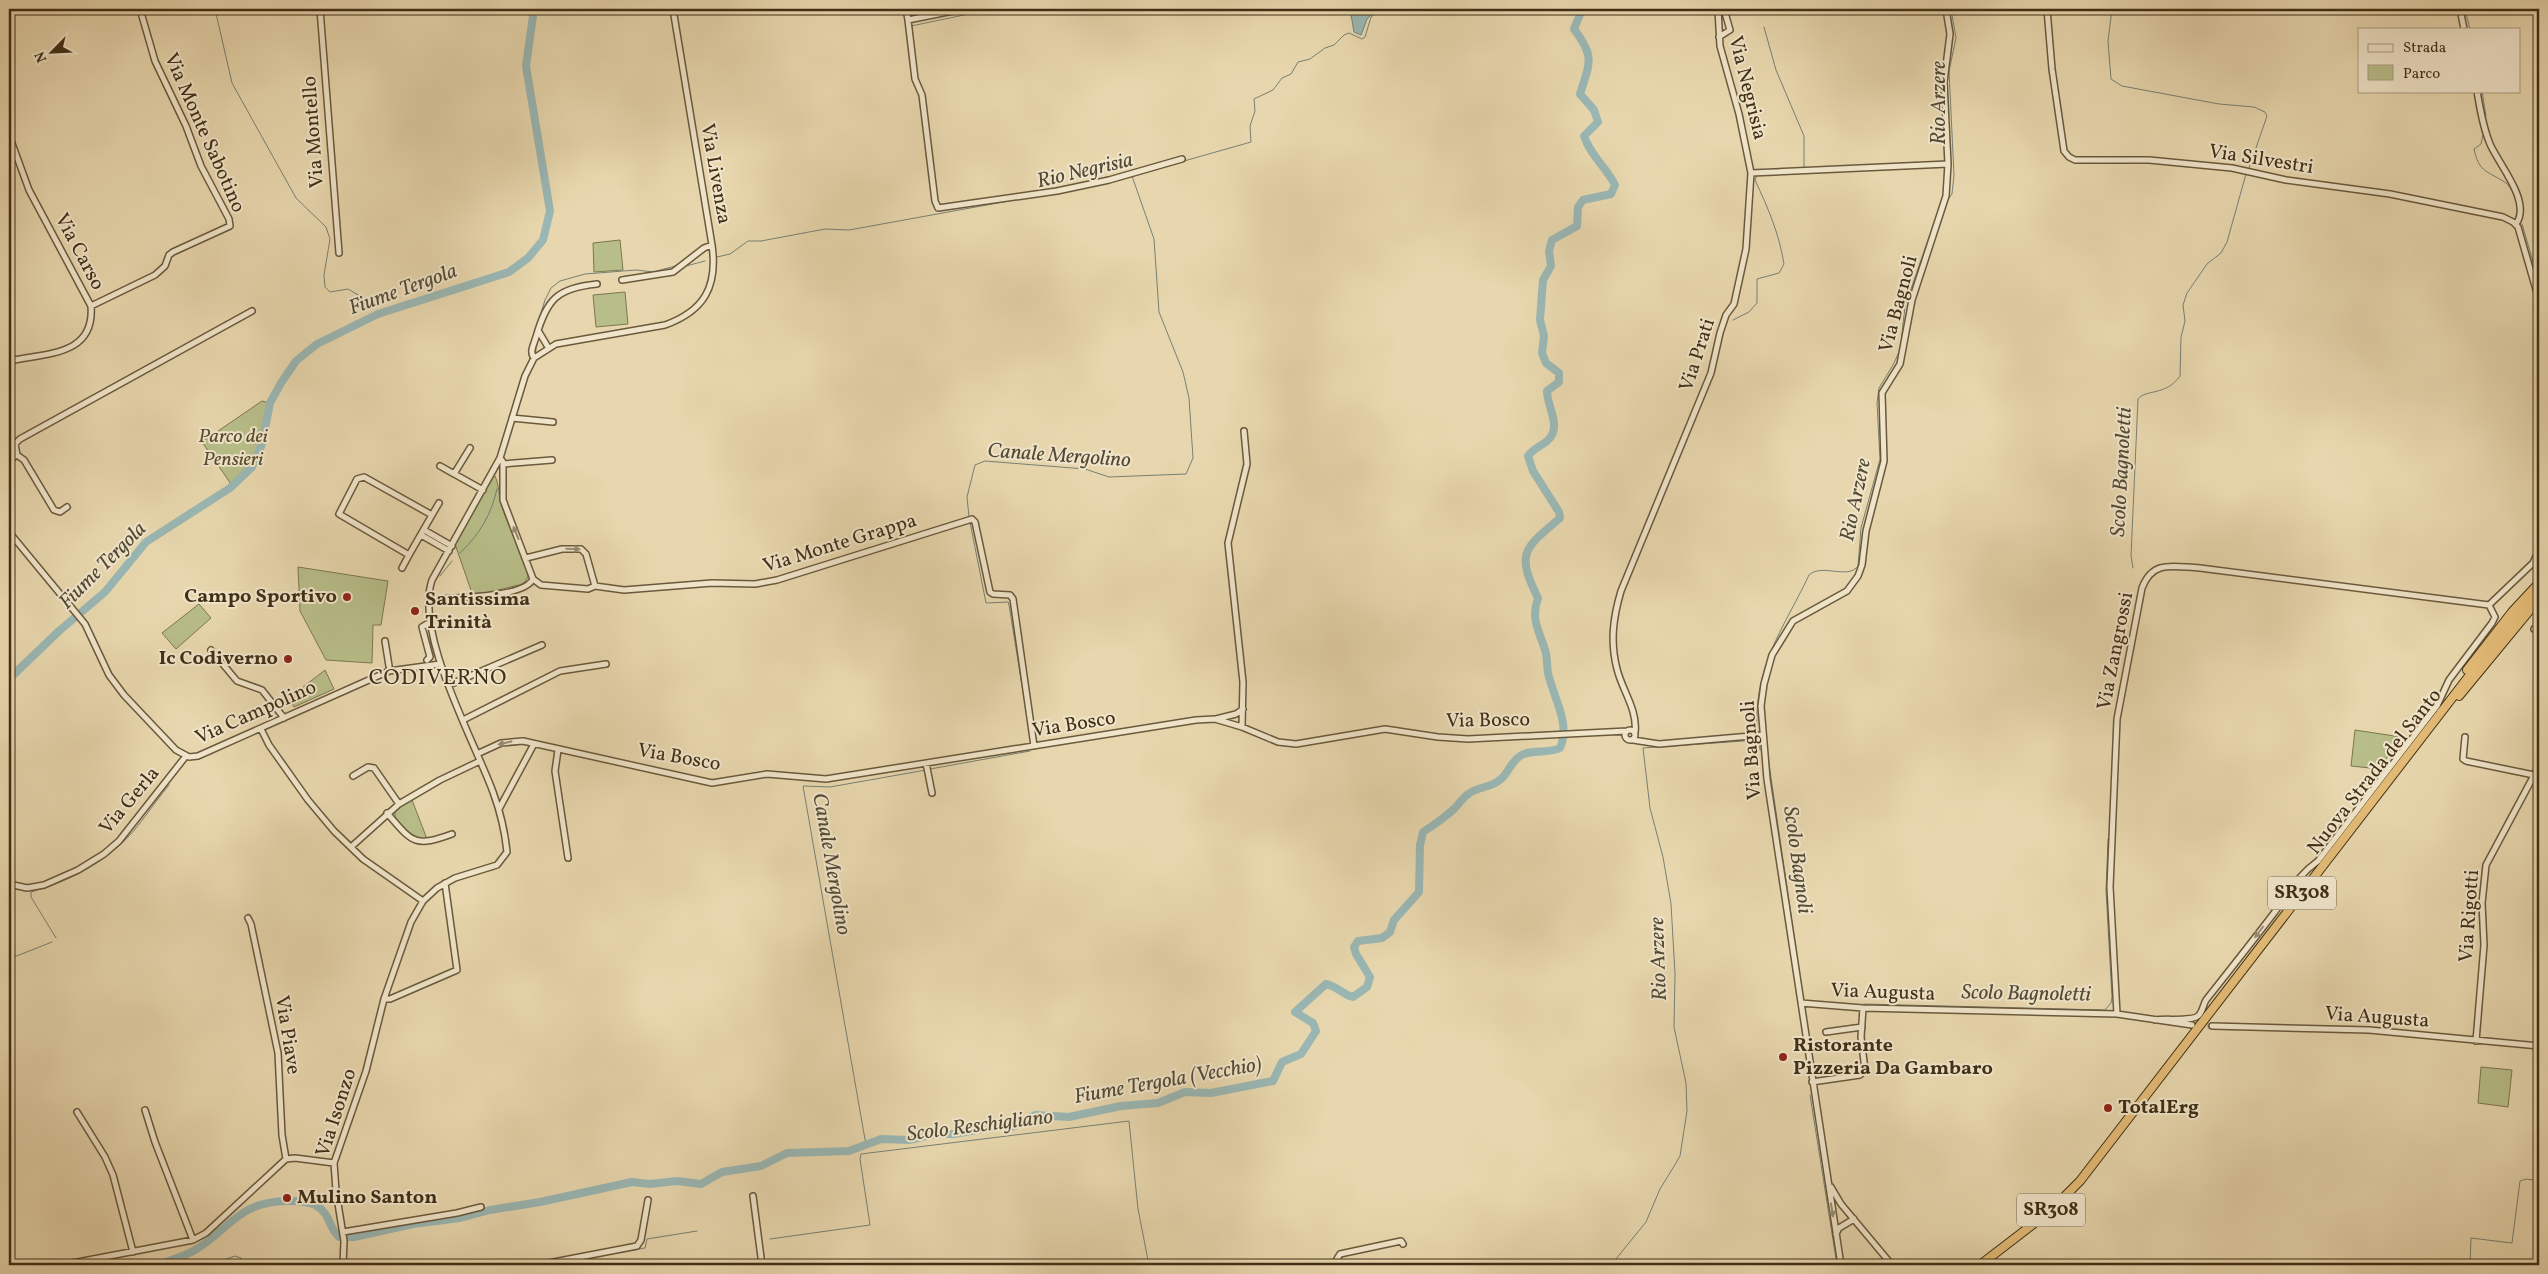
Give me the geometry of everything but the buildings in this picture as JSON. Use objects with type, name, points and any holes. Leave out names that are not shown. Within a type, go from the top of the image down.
[{"type":"highway","points":[[2444,709],[2455,686],[2512,612],[2539,584]]},
{"type":"highway","name":"Nuova Strada del Santo","points":[[1980,1265],[2027,1230],[2080,1181],[2444,709],[2539,590]]},
{"type":"highway","points":[[2444,709],[2477,677],[2539,599]]},
{"type":"street","name":"Via Monte Sabotino","points":[[90,306],[155,275],[166,266],[169,255],[173,252],[230,226],[229,219],[201,166],[155,61],[140,9]]},
{"type":"street","name":"Via Montello","points":[[320,9],[339,253]]},
{"type":"street","name":"Via Livenza","points":[[622,280],[673,272],[704,248],[712,245],[672,9]]},
{"type":"street","points":[[906,9],[915,80],[922,95],[935,201],[938,208],[1057,192],[1182,159]]},
{"type":"street","points":[[908,20],[963,9]]},
{"type":"street","name":"Via Negrisia","points":[[1718,9],[1719,37],[1740,114],[1751,173]]},
{"type":"street","points":[[1719,37],[1730,30],[1724,9]]},
{"type":"street","name":"Via Bagnoli","points":[[1841,1265],[1830,1184],[1812,1082],[1762,735],[1761,706],[1770,661],[1781,639],[1797,618],[1847,590],[1860,571],[1866,531],[1884,461],[1882,393],[1900,364],[1912,300],[1944,205],[1948,164],[1944,82],[1950,34],[1946,9]]},
{"type":"street","name":"Via Silvestri","points":[[2047,9],[2053,78],[2064,150],[2069,157],[2076,160],[2149,160],[2247,170],[2286,180],[2363,190],[2488,213],[2503,217],[2516,224]]},
{"type":"street","points":[[2460,9],[2464,28]]},
{"type":"street","points":[[2477,92],[2490,144],[2520,203],[2520,215],[2516,224],[2539,300]]},
{"type":"street","name":"Via Carso","points":[[9,135],[29,190],[90,306],[91,316],[87,335],[79,343],[62,350],[9,361]]},
{"type":"street","points":[[1751,173],[1948,164]]},
{"type":"street","name":"Via Prati","points":[[1632,733],[1628,696],[1617,670],[1613,647],[1613,619],[1621,591],[1711,373],[1720,333],[1734,304],[1746,249],[1751,173]]},
{"type":"street","points":[[429,600],[478,598],[524,586],[532,579],[526,558],[503,500],[502,461],[512,418],[525,376],[534,358],[556,344],[665,325],[686,316],[698,307],[710,285],[714,267],[712,245]]},
{"type":"street","points":[[534,358],[532,350],[544,311],[556,296],[572,287],[597,284]]},
{"type":"street","points":[[67,506],[60,512],[54,510],[24,460],[17,455],[15,444],[20,439],[252,311]]},
{"type":"street","points":[[538,329],[548,348]]},
{"type":"street","points":[[512,418],[553,422]]},
{"type":"street","points":[[1242,727],[1243,682],[1228,543],[1247,464],[1244,431]]},
{"type":"street","points":[[454,474],[470,448]]},
{"type":"street","points":[[9,460],[17,455]]},
{"type":"street","points":[[502,461],[552,460]]},
{"type":"street","points":[[498,810],[494,794],[440,664],[429,600],[432,580],[483,490],[502,461]]},
{"type":"street","points":[[440,466],[483,490]]},
{"type":"street","points":[[409,555],[340,515],[339,511],[351,489],[357,479],[364,477],[432,515]]},
{"type":"street","points":[[402,568],[439,503]]},
{"type":"street","name":"Via Monte Grappa","points":[[532,579],[541,585],[564,588],[588,589],[595,586],[624,590],[712,583],[756,584],[777,580],[972,519],[975,522],[990,592],[993,594],[1010,595],[1013,599],[1034,746]]},
{"type":"street","name":"Via Campolino","points":[[9,532],[82,620],[93,638],[109,675],[124,694],[176,750],[186,756],[198,756],[389,671],[440,664]]},
{"type":"street","points":[[423,533],[450,548]]},
{"type":"street","points":[[526,558],[562,549],[581,549],[586,554],[595,586]]},
{"type":"street","points":[[2155,1020],[2164,1018],[2193,1019],[2200,1015],[2206,1000],[2309,865],[2318,861],[2437,706],[2446,684],[2494,620],[2487,605],[2533,563],[2539,550]]},
{"type":"street","name":"Via Zangrossi","points":[[2117,1014],[2110,887],[2117,719],[2142,588],[2150,574],[2165,566],[2200,568],[2487,605]]},
{"type":"street","points":[[427,624],[422,627],[429,647],[430,657],[427,660]]},
{"type":"street","points":[[385,641],[389,666]]},
{"type":"street","points":[[449,685],[542,645]]},
{"type":"street","points":[[211,650],[237,680],[260,688],[284,718]]},
{"type":"street","points":[[464,720],[560,672],[606,664]]},
{"type":"street","points":[[1215,719],[1236,714],[1243,709]]},
{"type":"street","name":"Via Bosco","points":[[477,754],[509,741],[534,744],[712,783],[775,774],[826,779],[927,768],[1034,746],[1196,720],[1215,719],[1242,727],[1278,742],[1296,744],[1385,729],[1451,739],[1560,733],[1632,733]]},
{"type":"street","points":[[260,729],[269,745],[308,800],[334,831],[380,871],[423,901]]},
{"type":"street","points":[[1632,733],[1641,740],[1659,744],[1762,735]]},
{"type":"street","points":[[2465,737],[2463,759],[2466,761],[2534,775]]},
{"type":"street","points":[[498,810],[506,792],[534,744]]},
{"type":"street","points":[[558,750],[555,770],[568,858]]},
{"type":"street","name":"Via Gerla","points":[[9,884],[27,888],[44,885],[78,870],[104,854],[119,841],[186,756]]},
{"type":"street","points":[[351,847],[399,804],[440,780],[480,761]]},
{"type":"street","name":"Via Rigotti","points":[[2476,1041],[2484,945],[2482,902],[2486,865],[2539,766]]},
{"type":"street","points":[[353,776],[368,767],[374,768],[399,804]]},
{"type":"street","points":[[927,768],[932,793]]},
{"type":"street","points":[[494,794],[499,795],[506,792]]},
{"type":"street","name":"Via Isonzo","points":[[343,1265],[343,1236],[334,1163],[366,1071],[384,999],[411,922],[423,901],[445,883],[497,865],[507,852],[498,810]]},
{"type":"street","points":[[387,813],[409,837],[422,843],[452,834]]},
{"type":"street","points":[[384,999],[390,999],[457,970],[445,883]]},
{"type":"street","name":"Via Piave","points":[[248,918],[251,924],[278,1053],[282,1135],[286,1159]]},
{"type":"street","name":"Via Augusta","points":[[1801,1003],[1813,1006],[1863,1008],[2117,1014],[2192,1025]]},
{"type":"street","name":"Via Augusta","points":[[1802,1010],[1813,1006]]},
{"type":"street","points":[[1812,1082],[1863,1073],[1865,1066],[1862,1027],[1863,1008]]},
{"type":"street","name":"Via Augusta","points":[[2212,1026],[2369,1030],[2539,1046]]},
{"type":"street","points":[[1826,1032],[1862,1027]]},
{"type":"street","points":[[145,1110],[155,1142],[193,1240]]},
{"type":"street","points":[[77,1112],[105,1157],[113,1175],[133,1252]]},
{"type":"street","points":[[62,1265],[193,1240],[206,1233],[286,1159],[295,1158],[334,1163]]},
{"type":"street","name":"Via Bagnoli","points":[[1830,1184],[1838,1199],[1892,1265]]},
{"type":"street","points":[[753,1196],[762,1265]]},
{"type":"street","points":[[538,1265],[637,1246],[640,1240],[648,1200]]},
{"type":"street","points":[[343,1236],[481,1207]]},
{"type":"street","points":[[1836,1235],[1839,1228],[1854,1219]]},
{"type":"street","points":[[1339,1265],[1337,1258],[1340,1254],[1391,1242],[1401,1241],[1403,1244]]},
{"type":"green space","points":[[620,240],[623,270],[594,272],[593,243]]},
{"type":"green space","points":[[625,292],[628,324],[596,327],[593,295]]},
{"type":"green space","name":"Parco dei Pensieri","points":[[262,401],[269,403],[260,443],[249,467],[231,484],[202,442]]},
{"type":"green space","points":[[494,474],[502,507],[524,559],[528,577],[523,584],[473,596],[455,544]]},
{"type":"green space","points":[[298,567],[388,581],[381,625],[373,625],[372,663],[326,660],[300,611]]},
{"type":"green space","points":[[199,604],[211,618],[176,649],[162,633]]},
{"type":"green space","points":[[325,670],[334,689],[294,707],[290,700],[294,697],[293,695]]},
{"type":"green space","points":[[2355,730],[2401,737],[2379,769],[2351,766]]},
{"type":"green space","points":[[412,800],[427,839],[422,841],[410,835],[395,818],[395,810]]},
{"type":"green space","points":[[2481,1067],[2512,1070],[2508,1107],[2478,1103]]},
{"type":"water","points":[[1350,9],[1377,9],[1367,19],[1361,35],[1354,32]]},
{"type":"waterway","points":[[215,9],[232,83],[296,198],[326,227],[330,239],[324,275],[325,287],[330,292],[348,289],[372,303]]},
{"type":"waterway","name":"Fiume Tergola","points":[[9,679],[59,631],[105,592],[146,542],[230,488],[252,467],[262,444],[270,403],[296,361],[317,344],[378,314],[509,272],[528,258],[543,240],[550,211],[526,66],[534,9]]},
{"type":"waterway","points":[[911,26],[993,9]]},
{"type":"waterway","name":"Rio Negrisia","points":[[1117,180],[1251,142],[1250,126],[1255,111],[1254,99],[1273,90],[1282,78],[1291,74],[1298,62],[1310,59],[1325,48],[1334,45],[1344,35],[1349,33],[1362,39],[1365,37],[1371,17],[1382,9]]},
{"type":"waterway","name":"Fiume Tergola (Vecchio)","points":[[156,1265],[181,1257],[195,1250],[246,1211],[270,1202],[295,1201],[314,1204],[325,1213],[339,1237],[354,1237],[413,1224],[460,1218],[490,1210],[540,1202],[632,1182],[650,1184],[677,1181],[701,1184],[722,1172],[761,1166],[787,1153],[849,1151],[881,1139],[909,1140],[935,1134],[954,1134],[998,1126],[1012,1127],[1035,1115],[1069,1117],[1121,1106],[1158,1103],[1185,1092],[1211,1093],[1273,1081],[1282,1062],[1301,1054],[1316,1031],[1313,1023],[1295,1012],[1326,984],[1353,997],[1367,987],[1370,977],[1356,954],[1354,947],[1358,941],[1382,938],[1390,932],[1394,920],[1419,892],[1420,845],[1423,832],[1454,809],[1471,792],[1501,779],[1520,756],[1555,750],[1560,748],[1563,739],[1560,710],[1550,682],[1546,653],[1535,620],[1538,598],[1531,583],[1526,560],[1527,552],[1532,544],[1560,518],[1559,512],[1533,471],[1528,456],[1547,441],[1552,436],[1554,430],[1547,391],[1559,382],[1559,373],[1546,363],[1542,353],[1544,336],[1540,320],[1543,280],[1551,266],[1549,251],[1552,240],[1577,226],[1578,207],[1583,200],[1611,194],[1615,185],[1590,149],[1584,136],[1598,122],[1594,110],[1580,94],[1589,60],[1585,46],[1574,29],[1581,12],[1578,9]]},
{"type":"waterway","name":"Rio Arzere","points":[[1949,198],[1952,194],[1954,175],[1949,71],[1956,38],[1951,9]]},
{"type":"waterway","name":"Scolo Bagnoletti","points":[[2112,9],[2108,41],[2111,79],[2122,86],[2219,104],[2254,107],[2265,112],[2267,116],[2248,171]]},
{"type":"waterway","points":[[2465,9],[2470,28]]},
{"type":"waterway","points":[[1764,27],[1776,70],[1804,136],[1804,167]]},
{"type":"waterway","points":[[2482,92],[2486,116]]},
{"type":"waterway","points":[[2480,122],[2483,135],[2481,144],[2474,149],[2476,157],[2485,171],[2507,184],[2516,200]]},
{"type":"waterway","name":"Scolo Bagnoletti","points":[[2133,568],[2131,556],[2138,399],[2146,394],[2169,387],[2180,376],[2181,337],[2185,321],[2183,305],[2187,293],[2207,264],[2221,253],[2227,242],[2246,174]]},
{"type":"waterway","points":[[1733,320],[1749,312],[1757,303],[1757,279],[1779,273],[1784,264],[1772,221],[1755,180],[1757,175]]},
{"type":"waterway","name":"Canale Mergolino","points":[[969,517],[967,497],[975,465],[985,461],[1085,469],[1109,477],[1186,474],[1193,458],[1189,398],[1183,372],[1159,312],[1154,239],[1132,176]]},
{"type":"waterway","name":"Rio Negrisia","points":[[717,257],[730,254],[748,241],[761,241],[825,229],[849,230],[1108,183]]},
{"type":"waterway","name":"Rio Arzere","points":[[1901,343],[1905,306],[1942,200]]},
{"type":"waterway","points":[[2522,224],[2539,282]]},
{"type":"waterway","name":"Rio Negrisia","points":[[686,266],[705,261]]},
{"type":"waterway","name":"Rio Negrisia","points":[[531,344],[545,300],[551,288],[560,281],[585,274],[636,270],[653,272],[679,265]]},
{"type":"waterway","name":"Rio Arzere","points":[[1757,733],[1757,709],[1765,668],[1779,633],[1809,575],[1821,570],[1848,572],[1858,566],[1861,528],[1880,459],[1877,403],[1879,388],[1900,350]]},
{"type":"waterway","name":"Rio Negrisia","points":[[460,553],[484,524],[492,507],[497,489]]},
{"type":"waterway","name":"Canale Mergolino","points":[[970,522],[986,603],[1008,602],[1009,605],[1029,729]]},
{"type":"waterway","name":"Rio Negrisia","points":[[440,576],[452,561]]},
{"type":"waterway","name":"Rio Arzere","points":[[1611,1265],[1646,1222],[1660,1189],[1680,1156],[1687,1111],[1686,1083],[1674,1027],[1675,974],[1671,904],[1663,857],[1650,808],[1643,748],[1758,740],[1758,738]]},
{"type":"waterway","name":"Scolo Bagnoli","points":[[1759,741],[1760,750]]},
{"type":"waterway","name":"Scolo Bagnoli","points":[[1767,750],[1797,956]]},
{"type":"waterway","name":"Canale Mergolino","points":[[930,769],[1030,751]]},
{"type":"waterway","name":"Canale Mergolino","points":[[866,1145],[803,786],[830,787],[926,770]]},
{"type":"waterway","name":"Rio Negrisia","points":[[56,938],[31,897],[31,892],[78,874],[100,861],[133,832],[169,785]]},
{"type":"waterway","name":"Scolo Bagnoletti","points":[[1864,1004],[2105,1010],[2111,1003],[2112,997],[2106,891],[2108,839]]},
{"type":"waterway","name":"Rio Negrisia","points":[[9,959],[52,942]]},
{"type":"waterway","name":"Scolo Bagnoli","points":[[1810,1095],[1837,1265]]},
{"type":"waterway","name":"Scolo Reschigliano","points":[[770,1239],[870,1225],[860,1159],[861,1154],[1129,1121],[1138,1209],[1149,1265]]},
{"type":"waterway","points":[[2470,1265],[2471,1238],[2512,1243],[2520,1181],[2526,1179],[2539,1181]]},
{"type":"waterway","name":"Scolo Reschigliano","points":[[551,1265],[645,1248],[647,1239],[697,1231]]},
{"type":"waterway","name":"Scolo Reschigliano","points":[[209,1265],[235,1256],[241,1258],[244,1265]]},
{"type":"tunnel","points":[[2192,1025],[2212,1026]]},
{"type":"place","name":"Campo Sportivo","points":[[347,597]]},
{"type":"place","name":"Santissima Trinità","points":[[415,611]]},
{"type":"place","name":"Ic Codiverno","points":[[288,659]]},
{"type":"place","name":"Ristorante Pizzeria Da Gambaro","points":[[1783,1057]]},
{"type":"place","name":"TotalErg","points":[[2108,1108]]},
{"type":"place","name":"Mulino Santon","points":[[287,1198]]},
{"type":"district","name":"CODIVERNO","points":[[438,678]]}]
